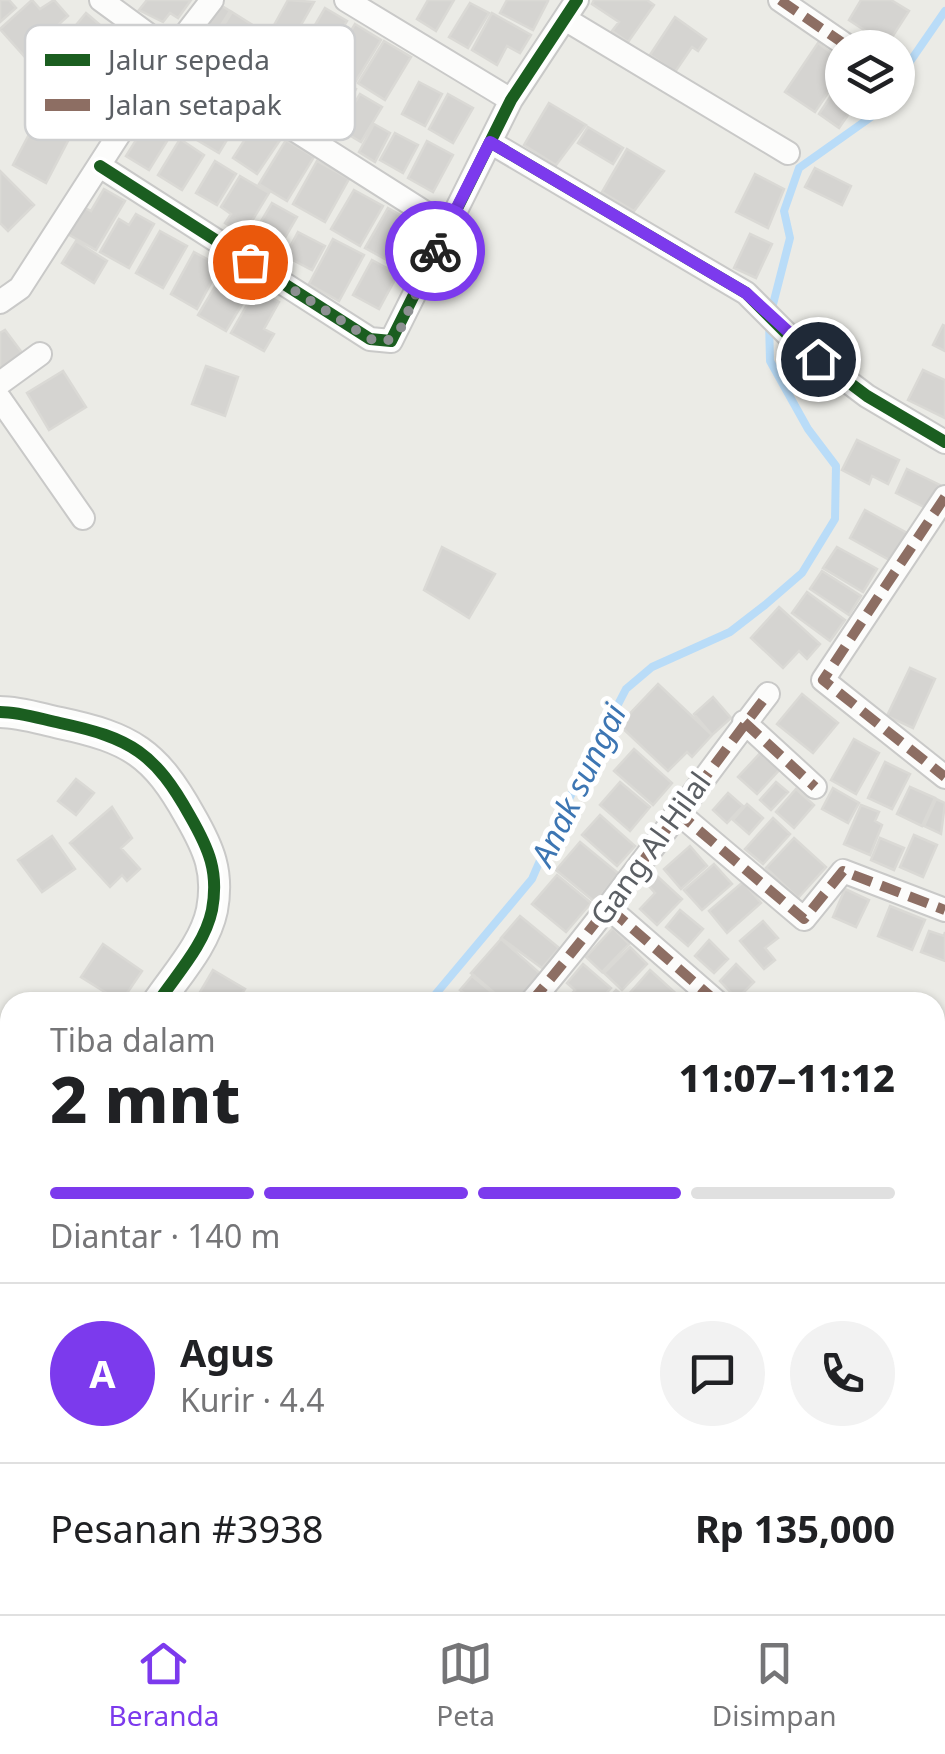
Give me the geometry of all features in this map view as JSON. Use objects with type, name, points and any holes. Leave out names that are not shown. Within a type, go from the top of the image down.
[{"type":"street","points":[[101,0],[135,25]]},
{"type":"street","points":[[193,25],[212,0]]},
{"type":"street","points":[[346,0],[511,100]]},
{"type":"street","points":[[780,0],[825,31]]},
{"type":"street","points":[[100,166],[380,342],[392,341],[400,330],[446,226],[511,100],[571,9],[788,153]]},
{"type":"street","points":[[0,302],[20,288],[116,140]]},
{"type":"street","points":[[311,140],[446,226]]},
{"type":"street","points":[[490,142],[770,313],[794,340],[867,396],[945,442]]},
{"type":"street","points":[[0,383],[40,354]]},
{"type":"street","points":[[0,399],[83,518]]},
{"type":"street","points":[[945,497],[823,680],[945,776]]},
{"type":"street","name":"Gang Al Hilal","points":[[540,992],[610,909],[676,811],[768,694]]},
{"type":"street","points":[[0,712],[122,739],[161,768],[214,859],[212,912],[203,936],[165,992]]},
{"type":"street","points":[[744,722],[815,787]]},
{"type":"street","points":[[676,811],[804,919],[843,871],[945,910]]},
{"type":"street","points":[[610,909],[705,992]]},
{"type":"building","points":[[0,0],[9,0],[16,8],[0,22]]},
{"type":"building","points":[[32,0],[40,9],[54,0],[68,16],[58,25],[25,25],[24,56],[0,29]]},
{"type":"building","points":[[147,0],[191,0],[178,18],[170,13],[163,22],[139,10]]},
{"type":"building","points":[[288,0],[314,2],[301,25],[274,25]]},
{"type":"building","points":[[428,0],[454,0],[436,31],[417,19]]},
{"type":"building","points":[[507,0],[548,1],[533,30],[500,13]]},
{"type":"building","points":[[594,0],[647,0],[654,5],[628,42],[612,31],[619,22],[592,4]]},
{"type":"building","points":[[861,0],[891,0],[909,11],[897,30],[864,30],[849,20]]},
{"type":"building","points":[[217,3],[230,11],[221,25],[203,25]]},
{"type":"building","points":[[470,3],[489,13],[468,48],[449,37]]},
{"type":"building","points":[[325,8],[347,21],[345,25],[315,25]]},
{"type":"building","points":[[232,12],[252,25],[224,25]]},
{"type":"building","points":[[86,13],[100,25],[76,25]]},
{"type":"building","points":[[492,13],[531,35],[520,53],[507,46],[497,65],[472,50]]},
{"type":"building","points":[[675,17],[706,39],[698,51],[692,47],[675,72],[650,55]]},
{"type":"building","points":[[354,25],[381,40],[356,81],[355,80]]},
{"type":"building","points":[[384,41],[411,57],[385,100],[358,83]]},
{"type":"building","points":[[818,43],[825,48],[825,97],[815,112],[785,92]]},
{"type":"building","points":[[419,82],[442,94],[425,126],[402,114]]},
{"type":"building","points":[[360,94],[382,107],[361,142],[355,138],[355,102]]},
{"type":"building","points":[[448,94],[473,108],[453,143],[429,129]]},
{"type":"building","points":[[549,103],[586,125],[556,165],[524,145]]},
{"type":"building","points":[[828,120],[845,120],[839,128]]},
{"type":"building","points":[[374,124],[390,133],[375,162],[359,152]]},
{"type":"building","points":[[588,127],[623,148],[613,164],[578,143]]},
{"type":"building","points":[[395,133],[418,145],[403,173],[380,160]]},
{"type":"building","points":[[26,140],[68,140],[46,183],[13,165]]},
{"type":"building","points":[[136,140],[168,140],[149,170],[126,156]]},
{"type":"building","points":[[179,140],[204,155],[182,190],[158,175]]},
{"type":"building","points":[[197,140],[227,140],[219,153]]},
{"type":"building","points":[[245,140],[280,140],[257,174],[233,158]]},
{"type":"building","points":[[286,140],[314,157],[287,201],[259,184]]},
{"type":"building","points":[[427,141],[453,155],[433,192],[408,178]]},
{"type":"building","points":[[627,149],[664,171],[634,211],[602,192]]},
{"type":"building","points":[[215,161],[236,174],[217,205],[196,193]]},
{"type":"building","points":[[317,161],[349,179],[325,222],[293,204]]},
{"type":"building","points":[[815,168],[851,186],[842,205],[805,187]]},
{"type":"building","points":[[0,171],[34,205],[8,231],[0,223]]},
{"type":"building","points":[[755,174],[784,189],[768,228],[736,212]]},
{"type":"building","points":[[240,176],[269,193],[244,234],[225,223],[231,214],[221,207]]},
{"type":"building","points":[[104,189],[125,201],[96,250],[66,233],[81,206],[91,211]]},
{"type":"building","points":[[354,190],[383,206],[360,246],[331,229]]},
{"type":"building","points":[[272,203],[297,217],[275,255],[250,240]]},
{"type":"building","points":[[388,208],[418,225],[396,265],[365,248]]},
{"type":"building","points":[[136,214],[154,224],[129,268],[100,252],[119,219],[129,225]]},
{"type":"building","points":[[160,231],[187,246],[163,288],[136,273]]},
{"type":"building","points":[[298,232],[325,246],[312,270],[285,256]]},
{"type":"building","points":[[750,234],[772,244],[756,278],[734,268]]},
{"type":"building","points":[[333,239],[364,255],[339,301],[309,284]]},
{"type":"building","points":[[76,241],[107,261],[94,283],[62,263]]},
{"type":"building","points":[[194,252],[220,266],[197,309],[171,294]]},
{"type":"building","points":[[372,260],[398,274],[379,309],[353,295]]},
{"type":"building","points":[[225,270],[253,286],[226,331],[198,315]]},
{"type":"building","points":[[256,289],[279,302],[264,329],[274,334],[264,351],[231,333]]},
{"type":"building","points":[[945,326],[945,351],[933,345]]},
{"type":"building","points":[[5,330],[29,362],[0,374],[0,333]]},
{"type":"building","points":[[206,366],[238,377],[225,416],[192,404]]},
{"type":"building","points":[[923,370],[945,380],[945,418],[908,400]]},
{"type":"building","points":[[63,371],[86,407],[49,430],[27,393]]},
{"type":"building","points":[[857,440],[899,460],[888,484],[872,476],[869,484],[842,470]]},
{"type":"building","points":[[907,469],[940,485],[928,509],[896,493]]},
{"type":"building","points":[[865,510],[909,534],[893,562],[850,538]]},
{"type":"building","points":[[442,547],[495,574],[469,618],[424,590]]},
{"type":"building","points":[[837,547],[877,569],[863,592],[823,568]]},
{"type":"building","points":[[822,571],[861,596],[849,615],[810,589]]},
{"type":"building","points":[[807,592],[845,620],[830,641],[792,613]]},
{"type":"building","points":[[779,607],[820,644],[807,659],[799,651],[783,668],[751,638]]},
{"type":"building","points":[[910,668],[935,679],[913,728],[887,716]]},
{"type":"building","points":[[658,684],[712,735],[692,757],[687,752],[668,771],[619,725]]},
{"type":"building","points":[[802,694],[838,723],[813,753],[777,724]]},
{"type":"building","points":[[713,697],[731,718],[712,735],[694,714]]},
{"type":"building","points":[[854,739],[879,753],[856,794],[831,780]]},
{"type":"building","points":[[634,749],[672,783],[653,805],[614,771]]},
{"type":"building","points":[[763,750],[782,767],[757,794],[738,777]]},
{"type":"building","points":[[885,762],[910,774],[892,809],[868,798]]},
{"type":"building","points":[[76,779],[94,793],[76,815],[58,801]]},
{"type":"building","points":[[620,782],[650,807],[630,831],[600,805]]},
{"type":"building","points":[[776,782],[788,792],[771,810],[760,800]]},
{"type":"building","points":[[910,787],[935,798],[922,826],[897,814]]},
{"type":"building","points":[[833,788],[859,803],[848,823],[822,809]]},
{"type":"building","points":[[796,789],[814,805],[794,828],[776,812]]},
{"type":"building","points":[[728,793],[743,806],[727,823],[713,810]]},
{"type":"building","points":[[936,799],[945,803],[941,834],[924,826]]},
{"type":"building","points":[[747,804],[763,818],[749,834],[733,820]]},
{"type":"building","points":[[861,805],[879,812],[875,821],[882,825],[870,855],[844,844]]},
{"type":"building","points":[[112,807],[132,838],[121,848],[140,869],[127,881],[122,875],[110,887],[70,843]]},
{"type":"building","points":[[600,815],[635,846],[617,866],[582,835]]},
{"type":"building","points":[[773,818],[790,834],[763,864],[745,849]]},
{"type":"building","points":[[914,835],[937,845],[923,877],[900,867]]},
{"type":"building","points":[[52,836],[75,869],[42,892],[18,860]]},
{"type":"building","points":[[794,838],[826,867],[798,898],[766,868]]},
{"type":"building","points":[[880,838],[904,848],[894,870],[871,860]]},
{"type":"building","points":[[580,842],[619,874],[595,902],[556,870]]},
{"type":"building","points":[[690,846],[707,866],[681,889],[664,869]]},
{"type":"building","points":[[714,864],[732,884],[702,910],[684,890]]},
{"type":"building","points":[[557,875],[591,903],[566,932],[532,904]]},
{"type":"building","points":[[657,876],[682,899],[657,925],[640,909],[655,893],[648,885]]},
{"type":"building","points":[[743,882],[761,903],[727,933],[709,911]]},
{"type":"building","points":[[845,889],[869,900],[856,927],[833,917]]},
{"type":"building","points":[[890,906],[925,920],[912,950],[878,936]]},
{"type":"building","points":[[680,910],[703,929],[688,946],[666,927]]},
{"type":"building","points":[[520,916],[559,948],[542,968],[501,938]]},
{"type":"building","points":[[763,921],[778,938],[765,948],[775,960],[764,969],[740,941]]},
{"type":"building","points":[[613,928],[629,944],[602,972],[586,957]]},
{"type":"building","points":[[929,931],[944,936],[945,932],[945,961],[921,952]]},
{"type":"building","points":[[501,939],[543,976],[529,992],[493,992],[471,973]]},
{"type":"building","points":[[709,940],[728,959],[714,973],[695,956]]},
{"type":"building","points":[[103,944],[142,971],[128,992],[105,992],[81,977]]},
{"type":"building","points":[[630,947],[647,964],[622,990],[604,973]]},
{"type":"building","points":[[583,964],[611,988],[607,992],[573,992],[567,983]]},
{"type":"building","points":[[736,964],[754,982],[744,992],[730,992],[720,981]]},
{"type":"building","points":[[213,970],[245,989],[243,992],[200,992]]},
{"type":"building","points":[[650,970],[674,992],[631,992]]},
{"type":"building","points":[[472,976],[491,992],[462,992],[460,990]]},
{"type":"waterway","name":"Anak sungai","points":[[915,54],[945,11]]},
{"type":"waterway","name":"Anak sungai","points":[[437,992],[532,879],[626,689],[652,667],[730,632],[765,605],[802,573],[835,519],[836,466],[808,429],[770,361],[769,320],[790,238],[784,211],[799,168],[867,120]]},
{"type":"marked path","points":[[780,0],[825,31]]},
{"type":"marked path","points":[[945,497],[823,680],[945,777]]},
{"type":"marked path","points":[[539,992],[768,694]]},
{"type":"marked path","points":[[744,722],[815,787]]},
{"type":"marked path","points":[[676,811],[804,919],[843,871],[945,910]]},
{"type":"marked path","points":[[610,909],[705,992]]},
{"type":"cycle path","points":[[100,166],[370,339],[391,341],[511,100],[577,0]]},
{"type":"cycle path","points":[[490,142],[746,293],[794,341],[867,396],[945,442]]},
{"type":"cycle path","points":[[0,712],[85,729],[123,742],[165,777],[197,828],[213,872],[212,910],[197,947],[165,992]]},
{"type":"way so far","points":[[250,262],[370,339],[386,342],[392,341],[400,330],[435,251]]},
{"type":"route","points":[[435,251],[490,142],[746,293],[818,359]]}]
